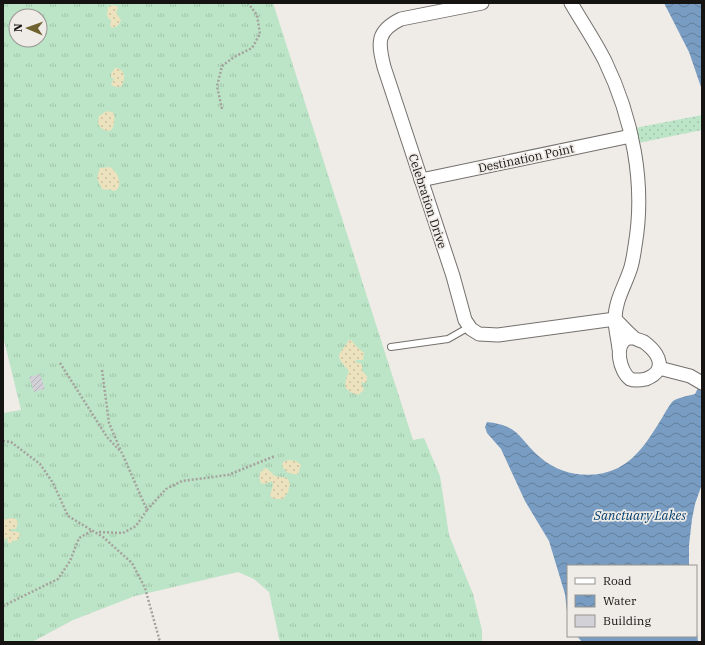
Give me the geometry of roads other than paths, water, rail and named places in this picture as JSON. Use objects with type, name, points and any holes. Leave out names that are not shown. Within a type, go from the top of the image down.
[{"type":"street","name":"Celebration Drive","points":[[470,327],[464,320],[453,276],[379,48],[382,34],[390,24],[401,19],[482,3]]},
{"type":"street","points":[[571,3],[604,60],[619,95],[631,136],[638,178],[638,217],[635,246],[631,266],[617,304],[615,319],[620,358],[624,373],[631,379],[639,380],[647,378],[657,372],[659,362],[656,353],[643,342],[634,338],[615,319]]},
{"type":"street","name":"Destination Point","points":[[421,180],[631,136]]},
{"type":"street","points":[[470,327],[478,334],[498,335],[615,319]]},
{"type":"street","points":[[619,349],[627,338],[634,338]]},
{"type":"street","points":[[659,368],[690,376],[702,383]]},
{"type":"lane","points":[[392,347],[448,340],[470,327]]},
{"type":"water","points":[[664,3],[702,3],[702,90],[689,52]]},
{"type":"water","name":"Sanctuary Lakes","points":[[702,380],[702,484],[695,504],[692,519],[689,545],[689,565],[567,565],[567,612],[565,594],[549,541],[525,501],[501,449],[487,433],[485,427],[487,422],[498,424],[513,430],[541,458],[558,469],[578,474],[598,474],[618,468],[632,458],[648,439],[672,402],[679,398],[695,394]]},
{"type":"water","points":[[697,632],[698,642],[582,642],[578,637],[697,637]]}]
